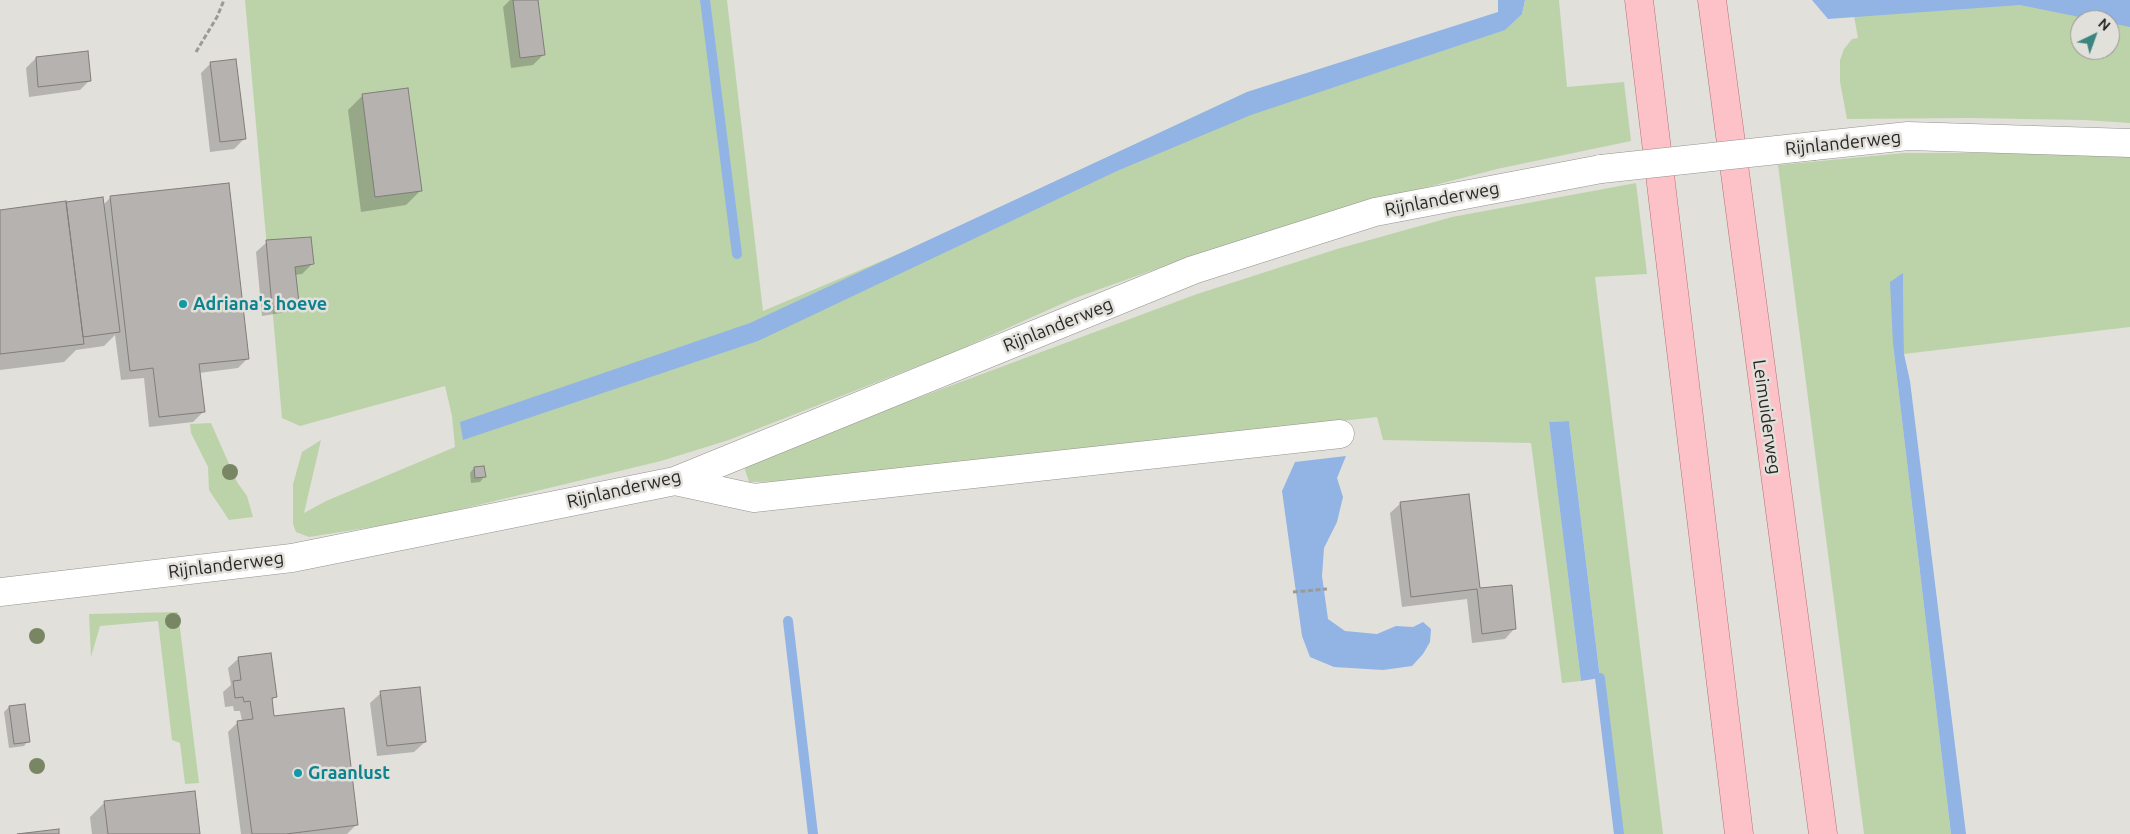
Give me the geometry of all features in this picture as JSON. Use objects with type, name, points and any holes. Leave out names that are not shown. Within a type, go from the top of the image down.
[{"type":"main road","points":[[1638,0],[1739,834]]},
{"type":"main road","name":"Leimuiderweg","points":[[1712,0],[1823,834]]},
{"type":"street","name":"Rijnlanderweg","points":[[0,592],[292,558],[675,480],[1192,270],[1374,212],[1601,169],[1908,136],[2130,143]]},
{"type":"street","points":[[675,480],[754,498],[1340,434]]},
{"type":"path","points":[[196,52],[217,17],[224,0]]},
{"type":"path","points":[[1293,592],[1327,588]]},
{"type":"green space","points":[[245,0],[727,0],[763,311],[917,246],[1247,92],[1394,46],[1522,14],[1525,0],[1559,0],[1567,87],[1624,82],[1631,141],[1497,169],[1389,197],[1173,263],[1075,298],[954,352],[729,440],[661,461],[416,520],[309,537],[296,532],[293,524],[293,484],[302,452],[321,440],[304,513],[326,501],[455,447],[452,416],[445,386],[300,426],[282,418]]},
{"type":"green space","points":[[1851,0],[2130,0],[2130,123],[2084,120],[1968,118],[1847,119],[1840,82],[1840,60],[1844,49],[1852,39],[1858,38]]},
{"type":"green space","points":[[1904,153],[2012,153],[2130,157],[2130,327],[1904,354],[1903,273],[1893,344],[1951,834],[1864,834],[1778,165]]},
{"type":"green space","points":[[1636,183],[1647,274],[1595,277],[1663,834],[1619,834],[1569,421],[1549,422],[1581,681],[1562,683],[1531,443],[1383,440],[1377,417],[802,481],[749,482],[743,463],[1197,294],[1337,249],[1452,217]]},
{"type":"green space","points":[[211,423],[237,482],[247,496],[253,517],[229,520],[209,490],[208,467],[191,433],[190,424]]},
{"type":"green space","points":[[178,612],[199,783],[185,784],[180,743],[172,740],[158,621],[100,626],[91,657],[89,614]]},
{"type":"water","points":[[1498,0],[1525,0],[1522,14],[1505,30],[1251,115],[1117,171],[758,341],[463,440],[460,422],[750,323],[1247,92],[1498,12]]},
{"type":"water","points":[[1812,0],[2130,0],[2130,27],[2120,25],[2120,10],[2070,10],[2070,15],[2020,5],[1828,19]]},
{"type":"water","points":[[1903,273],[1904,354],[1910,381],[1966,834],[1951,834],[1893,344],[1890,282]]},
{"type":"water","points":[[1569,421],[1600,678],[1581,681],[1549,422]]},
{"type":"water","points":[[1346,456],[1337,478],[1343,497],[1337,522],[1324,548],[1322,576],[1328,619],[1345,631],[1377,634],[1396,626],[1413,627],[1423,622],[1431,629],[1430,642],[1423,654],[1412,666],[1383,670],[1334,667],[1310,657],[1302,636],[1282,491],[1295,462]]},
{"type":"building","points":[[513,0],[538,0],[545,55],[520,58]]},
{"type":"building","points":[[88,51],[91,81],[38,87],[36,57]]},
{"type":"building","points":[[236,59],[246,139],[220,142],[210,62]]},
{"type":"building","points":[[408,88],[422,191],[375,197],[362,94]]},
{"type":"building","name":"Adriana's hoeve","points":[[229,183],[249,359],[199,364],[205,412],[159,417],[153,368],[130,371],[110,196]]},
{"type":"building","points":[[103,197],[120,332],[83,337],[66,202]]},
{"type":"building","points":[[66,201],[84,344],[0,354],[0,210]]},
{"type":"building","points":[[311,237],[314,264],[295,267],[299,303],[272,307],[266,240]]},
{"type":"building","points":[[484,466],[486,477],[475,478],[474,467]]},
{"type":"building","points":[[1469,494],[1480,588],[1512,585],[1516,629],[1482,634],[1477,589],[1411,597],[1400,502]]},
{"type":"building","name":"Graanlust","points":[[271,653],[277,697],[272,698],[274,716],[344,708],[358,825],[286,834],[252,834],[237,721],[253,719],[250,701],[244,702],[243,697],[235,698],[233,681],[241,680],[238,657]]},
{"type":"building","points":[[420,687],[426,742],[387,746],[380,691]]},
{"type":"building","points":[[25,704],[30,742],[14,744],[9,706]]},
{"type":"building","points":[[195,791],[200,834],[108,834],[104,801]]},
{"type":"building","points":[[59,829],[59,834],[17,834]]},
{"type":"waterway","points":[[705,0],[737,254]]},
{"type":"waterway","points":[[788,621],[813,834]]},
{"type":"waterway","points":[[1600,678],[1619,834]]},
{"type":"place","name":"Adriana's hoeve","points":[[183,304]]},
{"type":"place","name":"Graanlust","points":[[298,773]]}]
